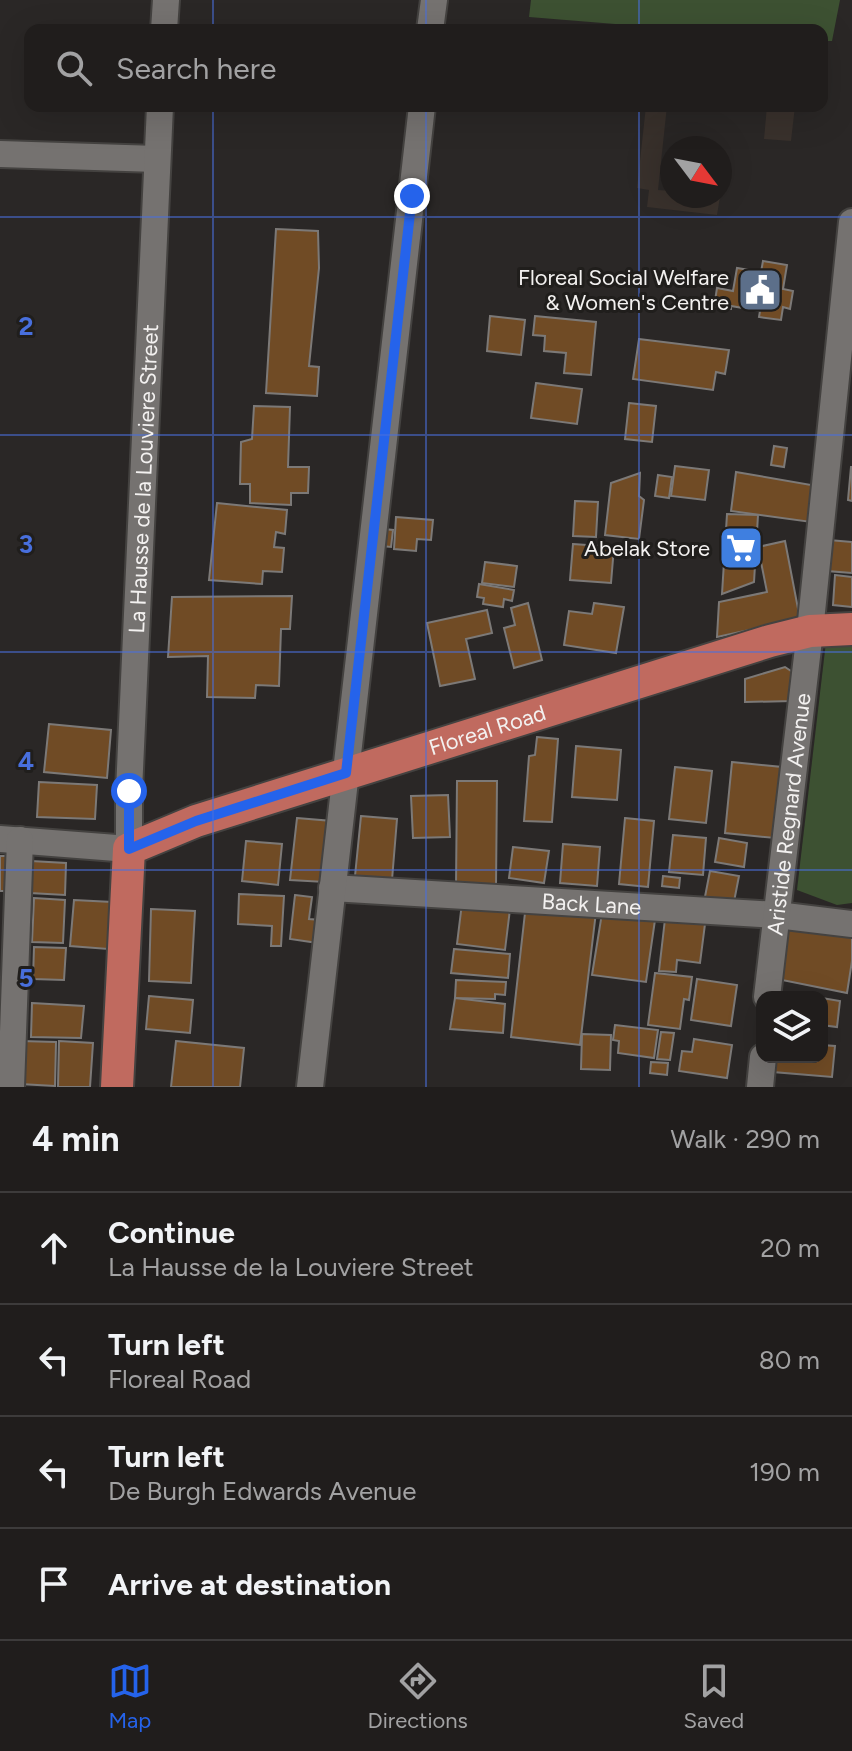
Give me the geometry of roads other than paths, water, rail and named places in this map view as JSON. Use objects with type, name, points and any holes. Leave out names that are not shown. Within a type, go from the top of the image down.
[{"type":"main road","name":"Floreal Road","points":[[129,849],[196,821],[651,676],[810,631],[852,629]]},
{"type":"main road","points":[[117,1087],[129,849]]},
{"type":"street","points":[[164,24],[166,0]]},
{"type":"street","points":[[431,24],[434,0]]},
{"type":"street","name":"La Hausse de la Louviere Street","points":[[129,849],[160,112]]},
{"type":"street","points":[[310,1087],[421,112]]},
{"type":"street","points":[[0,154],[157,159]]},
{"type":"street","name":"Aristide Regnard Avenue","points":[[768,991],[810,631],[852,222]]},
{"type":"street","points":[[11,1087],[10,840],[129,849]]},
{"type":"street","name":"Back Lane","points":[[332,888],[777,915],[852,924]]},
{"type":"street","points":[[760,1087],[762,1063]]},
{"type":"place","name":"Floreal Social Welfare & Women's Centre","points":[[760,290]]},
{"type":"place","name":"Abelak Store","points":[[741,548]]}]
